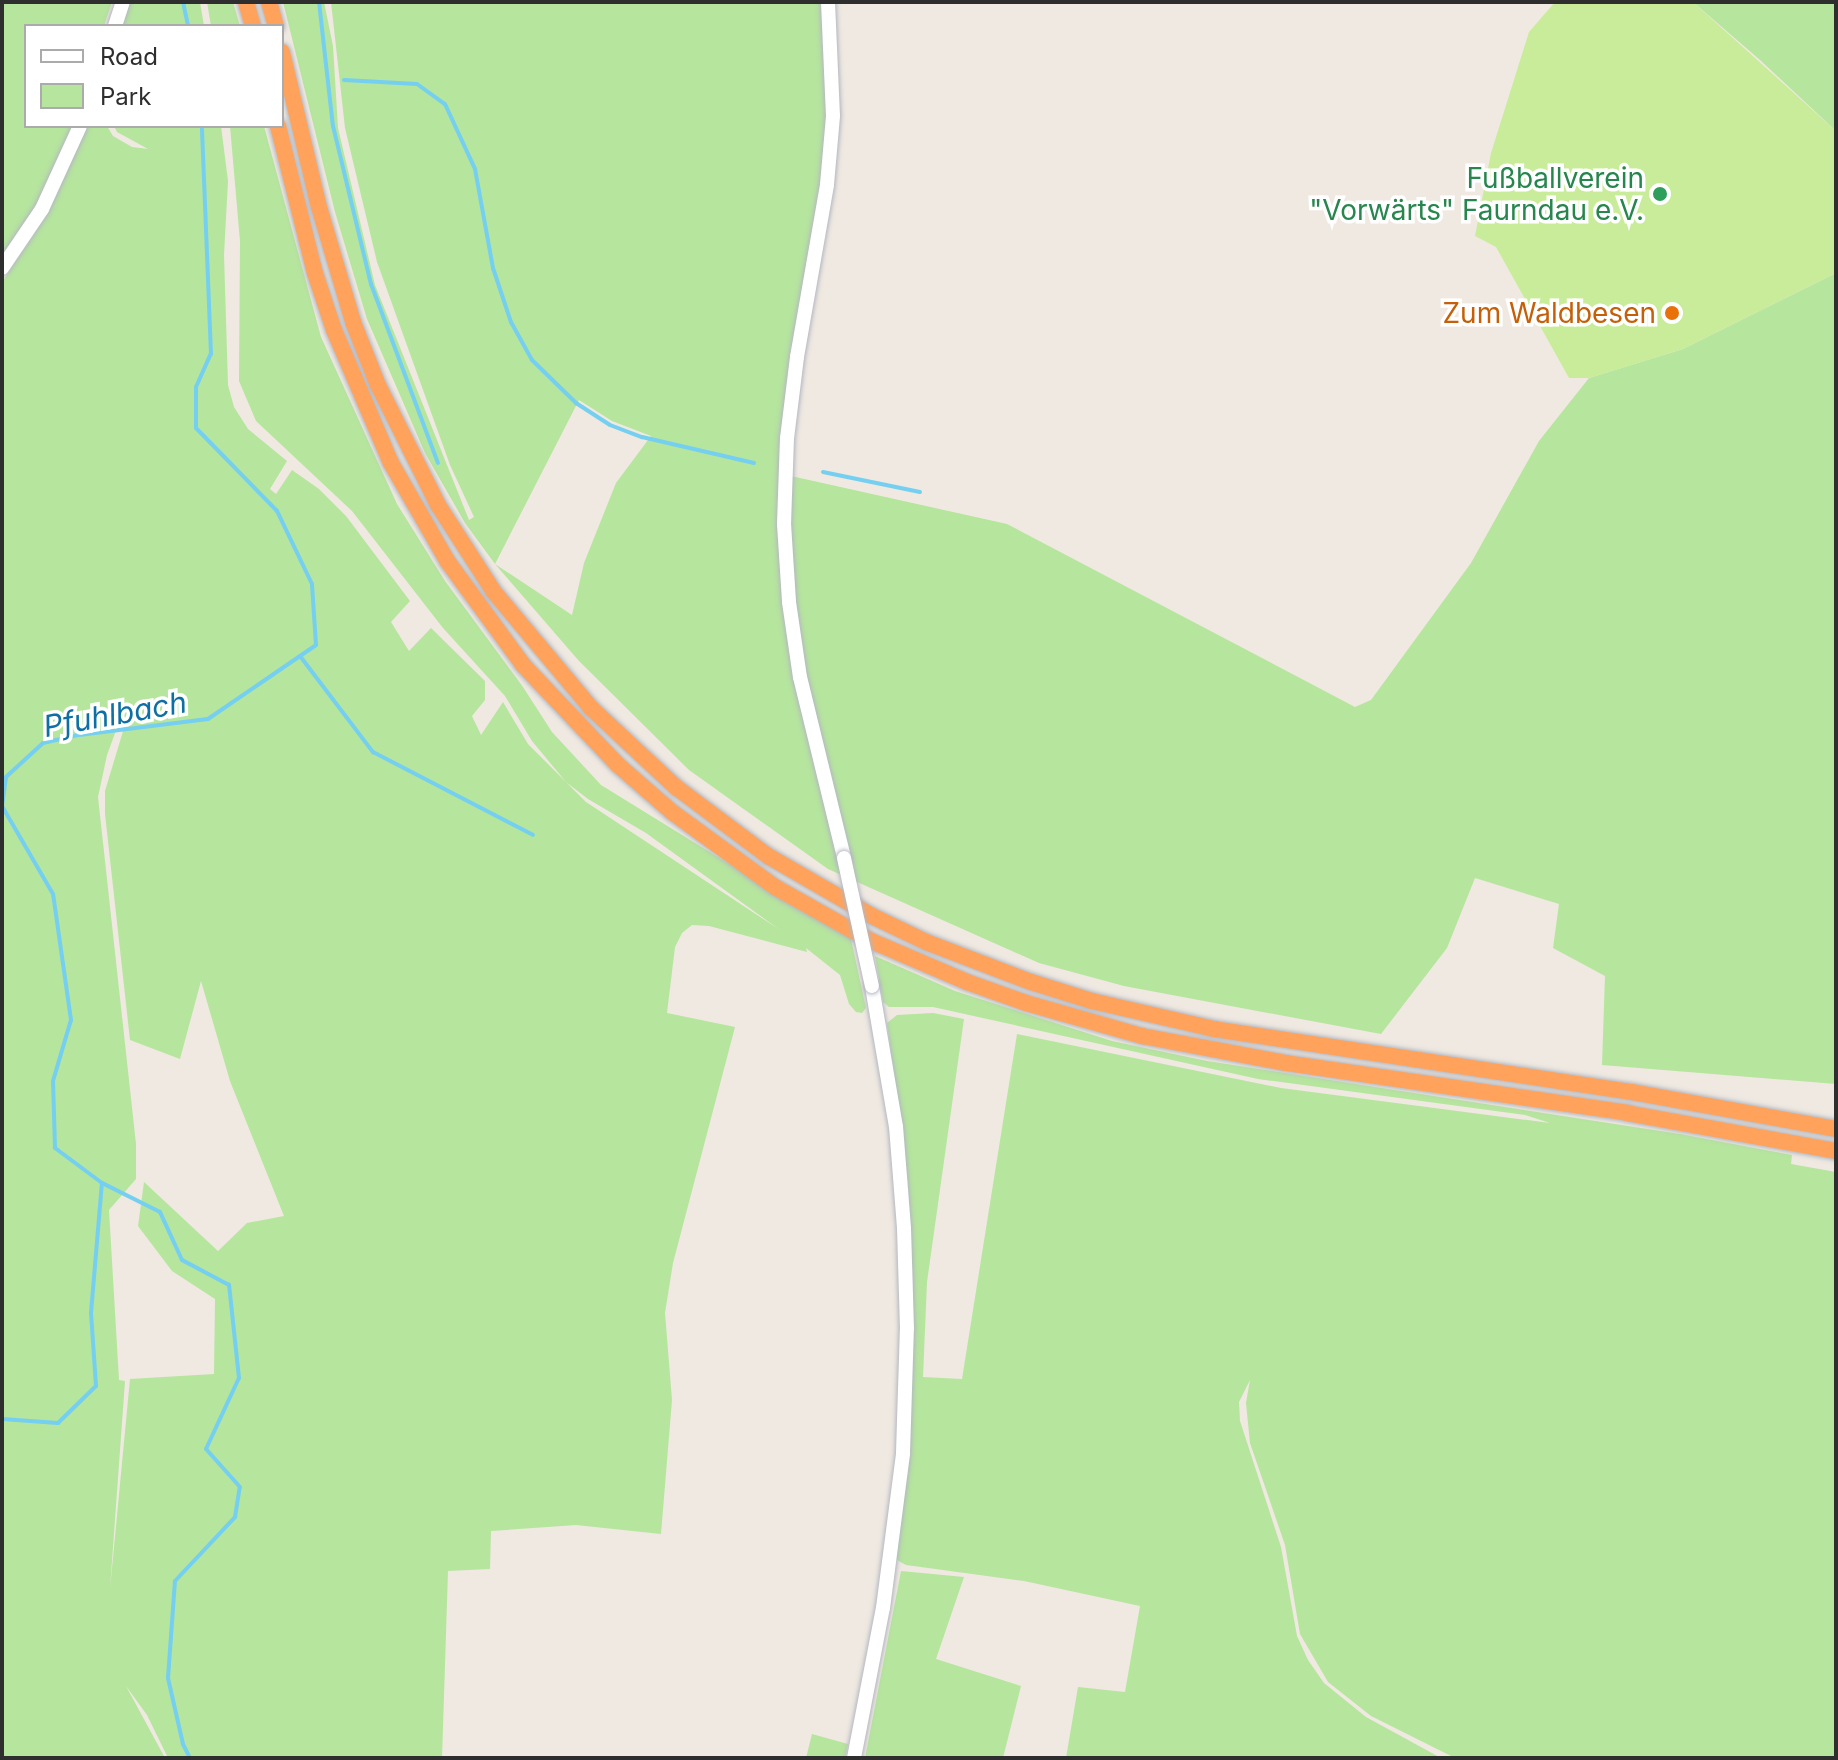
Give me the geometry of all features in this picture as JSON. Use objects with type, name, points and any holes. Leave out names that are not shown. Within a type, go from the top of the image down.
[{"type":"highway","points":[[246,2],[252,24]]},
{"type":"highway","points":[[269,2],[275,24]]},
{"type":"highway","points":[[284,60],[319,207],[353,322],[378,385],[438,505],[494,592],[590,707],[677,788],[768,856],[872,916],[926,942],[1017,978],[1092,1001],[1214,1029],[1632,1092],[1836,1129]]},
{"type":"highway","points":[[279,128],[315,273],[334,330],[391,463],[448,562],[523,665],[609,756],[672,812],[775,887],[869,940],[954,977],[1026,1003],[1142,1036],[1286,1063],[1627,1113],[1836,1151]]},
{"type":"street","points":[[116,24],[123,2]]},
{"type":"street","points":[[828,2],[833,116],[828,171],[797,357],[787,438],[784,524],[789,602],[800,677],[872,986],[896,1127],[904,1228],[907,1329],[903,1453],[883,1608],[854,1758]]},
{"type":"street","points":[[2,268],[42,209],[79,128]]},
{"type":"green space","points":[[2,2],[112,2],[105,24],[24,24],[24,128],[73,128],[39,203],[2,257]]},
{"type":"green space","points":[[129,2],[200,2],[204,24],[122,24]]},
{"type":"green space","points":[[207,2],[233,2],[239,24],[211,24]]},
{"type":"green space","points":[[283,2],[324,2],[333,46],[338,128],[375,285],[469,520],[474,517],[450,465],[377,262],[345,128],[331,2],[828,2],[833,116],[786,464],[792,550],[791,476],[1007,524],[1355,707],[1371,700],[1471,563],[1539,441],[1589,378],[1683,349],[1836,273],[1836,1084],[1602,1065],[1605,976],[1553,948],[1559,904],[1475,878],[1447,948],[1381,1034],[1124,986],[1039,963],[828,869],[689,770],[579,661],[495,564],[465,523],[425,453],[367,319],[335,212]],"holes":[[[579,400],[612,421],[651,436],[616,483],[584,563],[572,615],[495,564]]]},
{"type":"green space","name":"Fußballverein \"Vorwärts\" Faurndau e.V.","points":[[1555,2],[1693,2],[1836,131],[1836,273],[1683,349],[1589,378],[1569,378],[1496,247],[1475,236],[1491,153],[1529,32]]},
{"type":"green space","points":[[1693,2],[1836,2],[1836,131],[1760,60]]},
{"type":"green space","points":[[84,128],[108,128],[113,136],[132,147],[148,149],[115,128],[221,128],[228,181],[224,255],[228,385],[234,407],[248,429],[287,461],[270,489],[276,494],[292,470],[319,489],[346,516],[410,601],[391,622],[409,651],[431,628],[485,681],[485,700],[472,716],[481,735],[503,702],[528,744],[566,782],[532,741],[505,696],[443,628],[352,511],[256,421],[239,381],[240,241],[230,128],[265,128],[321,337],[397,504],[445,581],[552,732],[601,785],[851,939],[866,1008],[862,1013],[856,1012],[849,1004],[840,975],[806,948],[807,952],[709,926],[692,925],[682,933],[675,947],[667,1013],[735,1027],[673,1263],[665,1313],[672,1400],[661,1534],[576,1525],[491,1531],[490,1569],[448,1571],[442,1758],[168,1758],[147,1715],[126,1686],[165,1758],[2,1758],[2,282],[47,215]],"holes":[[[121,717],[127,718],[105,791],[130,1040],[180,1059],[201,981],[230,1081],[284,1216],[247,1223],[218,1251],[144,1182],[138,1226],[172,1271],[215,1299],[214,1374],[130,1379],[110,1589],[125,1381],[119,1380],[109,1210],[136,1179],[136,1144],[98,797],[107,755]],[[566,782],[588,799],[646,833],[780,930],[586,802]]]},
{"type":"green space","points":[[875,956],[955,991],[1112,1041],[1207,1061],[1680,1134],[1792,1155],[1791,1164],[1836,1172],[1836,1758],[1455,1758],[1371,1716],[1328,1682],[1300,1634],[1285,1545],[1250,1443],[1246,1403],[1250,1380],[1239,1402],[1240,1421],[1281,1547],[1297,1636],[1308,1660],[1324,1683],[1366,1717],[1441,1758],[1066,1758],[1078,1687],[1125,1692],[1140,1606],[1024,1581],[906,1565],[895,1559],[912,1372],[913,1284],[908,1180],[887,1023],[897,1015],[933,1013],[964,1019],[927,1282],[923,1377],[962,1379],[1017,1034],[1281,1088],[1550,1123],[1525,1115],[1258,1079],[933,1007],[889,1007],[883,1002]]},
{"type":"green space","points":[[901,1571],[964,1577],[936,1659],[1021,1686],[1003,1758],[865,1758]]},
{"type":"green space","points":[[812,1734],[848,1744],[845,1758],[806,1758]]},
{"type":"waterway","name":"Pfuhlbach","points":[[183,2],[188,24]]},
{"type":"waterway","points":[[319,2],[333,126],[371,284],[438,463]]},
{"type":"waterway","points":[[344,80],[417,84],[445,104],[475,169],[493,268],[511,322],[532,360],[576,403],[610,425],[642,437],[754,463]]},
{"type":"waterway","name":"Pfuhlbach","points":[[190,1758],[183,1744],[168,1678],[175,1581],[235,1517],[240,1487],[206,1449],[239,1378],[229,1285],[182,1260],[160,1212],[102,1183],[55,1148],[53,1081],[71,1020],[53,894],[2,806],[6,777],[43,743],[79,735],[208,719],[316,645],[312,584],[277,511],[196,428],[196,387],[211,354],[202,128]]},
{"type":"waterway","points":[[823,472],[920,492]]},
{"type":"waterway","points":[[300,656],[373,752],[533,835]]},
{"type":"waterway","points":[[2,1419],[58,1423],[96,1386],[91,1313],[102,1183]]},
{"type":"place","name":"Fußballverein \"Vorwärts\" Faurndau e.V.","points":[[1660,194]]},
{"type":"place","name":"Zum Waldbesen","points":[[1672,313]]}]
